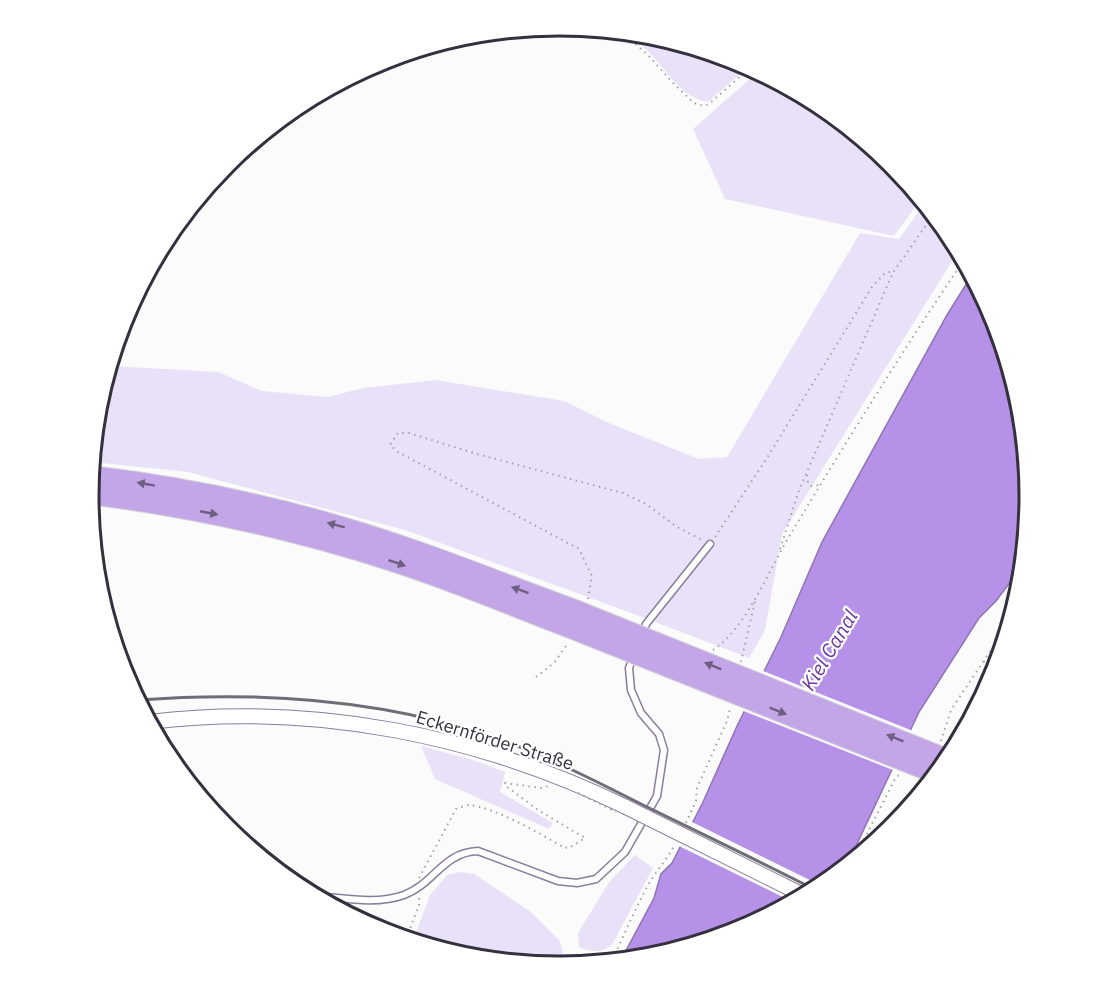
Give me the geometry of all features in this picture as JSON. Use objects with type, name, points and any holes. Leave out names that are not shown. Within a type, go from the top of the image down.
[{"type":"highway","points":[[100,477],[231,500],[341,526],[398,545],[928,770]]},
{"type":"highway","points":[[99,496],[224,516],[318,538],[394,561],[575,620],[941,753]]},
{"type":"street","name":"Eckernförder Straße","points":[[158,721],[210,716],[262,715],[317,718],[360,724],[437,740],[581,785],[795,891]]},
{"type":"lane","points":[[335,897],[381,900],[403,895],[419,888],[451,858],[466,851],[478,851],[558,881],[577,883],[596,879],[625,852],[657,796],[664,750],[659,734],[641,713],[631,690],[629,668],[646,624],[710,544]]},
{"type":"path","points":[[634,42],[694,103],[704,106],[710,104],[743,74]]},
{"type":"path","points":[[778,554],[798,494],[894,271],[928,222]]},
{"type":"path","points":[[708,653],[724,643],[743,620],[778,554],[820,484],[959,268]]},
{"type":"path","points":[[536,677],[554,663],[565,649],[592,576],[579,549],[398,452],[390,444],[393,438],[398,433],[409,433],[477,454],[623,492],[646,504],[677,527],[710,544],[767,458],[872,287],[885,273],[894,271]]},
{"type":"path","points":[[807,475],[811,486],[820,484]]},
{"type":"path","points":[[740,667],[756,595]]},
{"type":"path","points":[[943,750],[941,741],[951,710],[995,643]]},
{"type":"path","points":[[984,660],[985,669]]},
{"type":"path","points":[[684,825],[696,801],[697,788],[727,721],[732,699]]},
{"type":"path","points":[[863,842],[896,777],[903,772]]},
{"type":"path","points":[[556,776],[554,783],[542,788],[505,783],[538,810],[585,838]]},
{"type":"path","points":[[616,952],[657,869],[668,858],[679,836]]},
{"type":"shaded area","points":[[639,43],[707,60],[741,73],[708,102],[682,89]]},
{"type":"shaded area","points":[[751,78],[790,98],[840,131],[885,171],[916,206],[894,236],[725,199],[693,129]]},
{"type":"shaded area","points":[[920,211],[954,259],[782,534],[765,630],[749,658],[405,530],[188,472],[100,463],[108,406],[118,366],[218,372],[262,391],[328,397],[363,388],[436,380],[564,401],[609,423],[699,459],[727,457],[860,233],[899,239]]},
{"type":"shaded area","points":[[421,746],[473,760],[505,772],[500,792],[553,823],[549,829],[435,779]]},
{"type":"shaded area","points":[[635,855],[653,868],[613,943],[606,949],[597,951],[579,947],[578,933],[610,881]]},
{"type":"shaded area","points":[[459,872],[474,874],[531,912],[559,940],[563,952],[561,956],[499,952],[416,933],[430,895],[447,875]]},
{"type":"water","name":"Kiel Canal","points":[[967,283],[984,320],[1004,377],[1011,406],[1019,466],[1019,526],[1012,580],[979,618],[919,712],[855,849],[815,878],[763,909],[707,932],[626,951],[654,898],[661,874],[672,863],[703,802],[781,637],[822,542],[947,315]]},
{"type":"pier","points":[[761,670],[913,731],[893,770],[741,710]]},
{"type":"pier","points":[[690,821],[811,881],[784,897],[677,845]]},
{"type":"railway","points":[[147,699],[228,697],[319,701],[364,706],[453,725],[496,738],[551,760],[805,884]]}]
